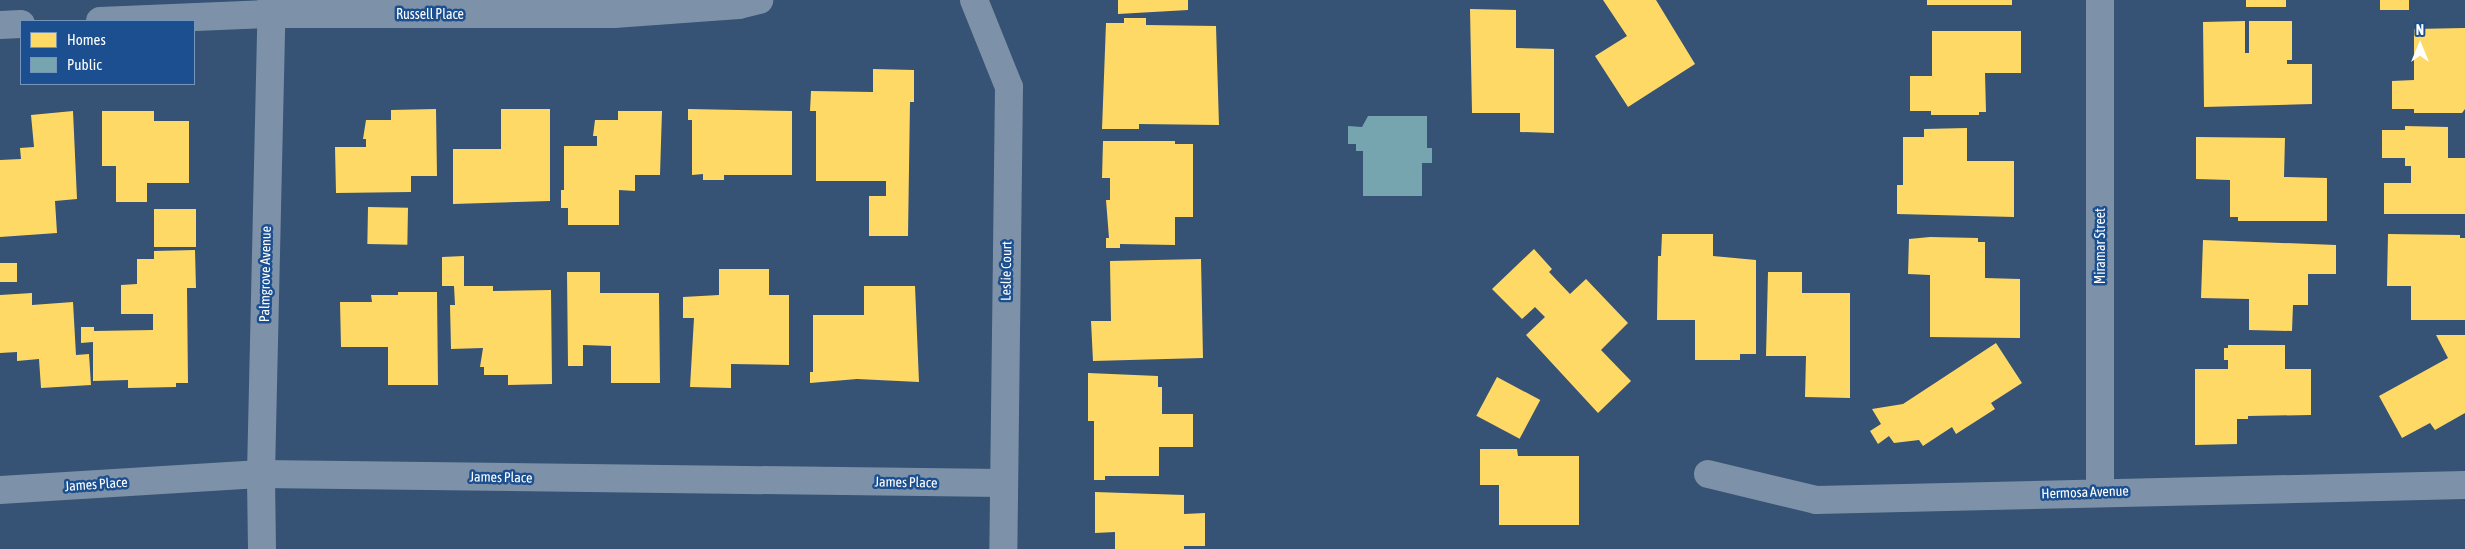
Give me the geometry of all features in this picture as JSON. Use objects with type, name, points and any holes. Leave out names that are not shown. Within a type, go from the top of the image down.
[{"type":"street","name":"Russell Place","points":[[112,20],[271,7],[614,14],[739,5],[758,0]]},
{"type":"street","name":"Leslie Court","points":[[974,0],[1009,87],[1002,483],[1003,549]]},
{"type":"street","name":"Miramar Street","points":[[2100,0],[2100,491]]},
{"type":"street","name":"Palmgrove Avenue","points":[[262,549],[261,474],[271,7]]},
{"type":"street","points":[[0,25],[20,24]]},
{"type":"street","name":"James Place","points":[[0,490],[261,474],[1002,483]]},
{"type":"street","name":"Hermosa Avenue","points":[[1708,474],[1816,500],[2100,491],[2465,485]]},
{"type":"building: Homes","points":[[1118,0],[1188,0],[1188,10],[1118,14]]},
{"type":"building: Homes","points":[[1603,0],[1656,0],[1695,64],[1628,107],[1595,56],[1627,36]]},
{"type":"building: Homes","points":[[1927,0],[2012,0],[2012,5],[1927,5]]},
{"type":"building: Homes","points":[[2246,0],[2286,0],[2286,7],[2246,7]]},
{"type":"building: Homes","points":[[2380,0],[2409,0],[2409,10],[2380,10]]},
{"type":"building: Homes","points":[[1470,9],[1516,10],[1516,48],[1554,49],[1554,133],[1520,132],[1520,113],[1472,113]]},
{"type":"building: Homes","points":[[1124,18],[1146,18],[1146,25],[1216,26],[1219,125],[1139,124],[1139,129],[1102,129],[1106,23],[1124,23]]},
{"type":"building: Homes","points":[[2245,21],[2245,53],[2249,53],[2249,21],[2292,21],[2292,60],[2287,60],[2287,64],[2312,64],[2312,104],[2204,107],[2203,22]]},
{"type":"building: Homes","points":[[2465,28],[2465,109],[2462,113],[2414,113],[2414,109],[2392,109],[2392,81],[2414,80],[2414,29]]},
{"type":"building: Homes","points":[[1932,31],[2021,31],[2021,73],[1985,73],[1986,112],[1979,112],[1979,115],[1931,115],[1931,111],[1910,111],[1910,76],[1932,76]]},
{"type":"building: Homes","points":[[873,69],[914,70],[914,102],[910,102],[908,236],[869,236],[869,196],[886,196],[886,181],[816,181],[816,111],[810,111],[811,91],[873,92]]},
{"type":"building: Homes","points":[[436,109],[437,176],[411,176],[411,192],[336,193],[335,147],[366,147],[366,139],[363,139],[366,120],[391,120],[391,110]]},
{"type":"building: Homes","points":[[501,109],[550,109],[550,201],[453,204],[453,149],[501,149]]},
{"type":"building: Homes","points":[[688,109],[792,111],[792,175],[724,175],[724,180],[703,180],[703,174],[692,175],[692,120],[688,120]]},
{"type":"building: Homes","points":[[73,111],[77,199],[55,201],[57,233],[0,237],[0,160],[21,159],[20,148],[34,147],[31,115]]},
{"type":"building: Homes","points":[[102,111],[154,111],[154,121],[189,121],[189,183],[147,183],[147,202],[116,202],[116,166],[102,166]]},
{"type":"building: Homes","points":[[618,111],[662,111],[660,175],[635,175],[635,191],[619,190],[619,225],[568,225],[568,208],[561,208],[561,190],[564,190],[564,146],[597,146],[597,136],[593,136],[595,120],[618,120]]},
{"type":"building: Homes","points":[[2405,126],[2448,127],[2448,158],[2465,158],[2465,214],[2384,214],[2384,183],[2411,183],[2411,166],[2405,166],[2405,158],[2382,158],[2382,130],[2405,130]]},
{"type":"building: Homes","points":[[1967,128],[1967,161],[2014,161],[2014,217],[1897,214],[1897,185],[1903,185],[1903,137],[1924,137],[1924,129]]},
{"type":"building: Homes","points":[[2196,137],[2285,138],[2284,177],[2327,178],[2327,221],[2238,221],[2238,217],[2230,217],[2230,180],[2196,179]]},
{"type":"building: Homes","points":[[1103,141],[1175,141],[1175,144],[1193,144],[1193,217],[1175,217],[1175,245],[1120,244],[1120,248],[1106,248],[1106,238],[1109,238],[1106,200],[1110,200],[1110,178],[1102,178]]},
{"type":"building: Homes","points":[[368,207],[408,208],[407,245],[367,244]]},
{"type":"building: Homes","points":[[154,209],[196,209],[196,247],[154,247]]},
{"type":"building: Homes","points":[[1662,234],[1713,234],[1713,256],[1756,260],[1756,354],[1740,354],[1740,360],[1695,360],[1695,320],[1657,320],[1658,256],[1661,256]]},
{"type":"building: Homes","points":[[2388,234],[2460,235],[2460,238],[2465,238],[2465,320],[2411,320],[2411,286],[2387,286]]},
{"type":"building: Homes","points":[[1930,237],[1978,238],[1978,242],[1985,242],[1985,278],[2020,279],[2020,338],[1930,337],[1930,275],[1908,274],[1909,239]]},
{"type":"building: Homes","points":[[2203,240],[2336,245],[2336,274],[2308,274],[2308,305],[2293,305],[2292,331],[2249,330],[2249,299],[2201,298]]},
{"type":"building: Homes","points":[[1534,249],[1552,269],[1549,272],[1570,294],[1586,279],[1628,323],[1601,350],[1631,381],[1598,413],[1526,335],[1545,317],[1535,307],[1522,319],[1492,289]]},
{"type":"building: Homes","points":[[195,250],[196,288],[187,288],[188,383],[176,383],[176,387],[128,388],[128,380],[93,381],[93,342],[81,343],[81,327],[94,327],[94,331],[153,330],[153,314],[121,314],[121,285],[137,284],[137,259],[154,259],[154,251]]},
{"type":"building: Homes","points":[[464,256],[464,286],[493,286],[493,291],[551,290],[552,384],[508,385],[508,375],[484,375],[484,367],[480,367],[483,348],[451,349],[450,305],[455,305],[454,286],[442,286],[442,257]]},
{"type":"building: Homes","points":[[1201,259],[1203,358],[1093,361],[1091,321],[1111,321],[1110,261]]},
{"type":"building: Homes","points":[[0,263],[17,263],[17,282],[0,282]]},
{"type":"building: Homes","points":[[719,269],[769,269],[769,295],[789,295],[789,365],[731,364],[731,388],[690,387],[694,318],[683,318],[683,297],[719,295]]},
{"type":"building: Homes","points":[[567,272],[600,272],[600,293],[659,293],[660,383],[611,383],[611,346],[583,345],[583,366],[568,366]]},
{"type":"building: Homes","points":[[1768,272],[1802,272],[1802,293],[1850,293],[1850,398],[1805,397],[1806,356],[1766,356]]},
{"type":"building: Homes","points":[[864,286],[915,286],[919,382],[857,379],[810,383],[810,372],[813,372],[813,315],[864,315]]},
{"type":"building: Homes","points":[[398,292],[437,292],[438,385],[388,385],[388,347],[341,347],[340,302],[372,302],[371,295],[398,295]]},
{"type":"building: Homes","points":[[32,293],[32,305],[73,302],[76,355],[89,354],[91,385],[41,388],[39,359],[17,361],[17,352],[0,353],[0,295]]},
{"type":"building: Homes","points":[[2436,335],[2465,335],[2465,413],[2435,430],[2430,423],[2402,438],[2379,396],[2448,358]]},
{"type":"building: Homes","points":[[1996,343],[2022,383],[1991,403],[1995,409],[1956,434],[1952,427],[1923,446],[1919,440],[1894,443],[1889,436],[1878,444],[1870,431],[1881,424],[1872,409],[1903,404]]},
{"type":"building: Homes","points":[[2228,345],[2285,345],[2285,369],[2311,369],[2311,415],[2248,416],[2248,419],[2237,419],[2237,444],[2195,445],[2195,369],[2228,369],[2228,360],[2224,360],[2224,348],[2228,348]]},
{"type":"building: Homes","points":[[1088,373],[1158,376],[1158,387],[1162,387],[1162,414],[1193,414],[1193,447],[1159,447],[1159,476],[1105,476],[1105,480],[1094,480],[1094,421],[1088,421]]},
{"type":"building: Homes","points":[[1497,377],[1540,400],[1520,439],[1476,416]]},
{"type":"building: Homes","points":[[1480,449],[1517,449],[1518,456],[1579,456],[1579,525],[1499,525],[1499,485],[1480,485]]},
{"type":"building: Homes","points":[[1095,492],[1184,495],[1184,514],[1205,513],[1205,546],[1184,546],[1184,549],[1115,549],[1115,532],[1095,533]]},
{"type":"building: Public","points":[[1368,116],[1427,116],[1427,148],[1432,148],[1432,163],[1422,163],[1422,196],[1363,196],[1363,151],[1356,151],[1356,144],[1348,144],[1348,126],[1362,127]]}]
